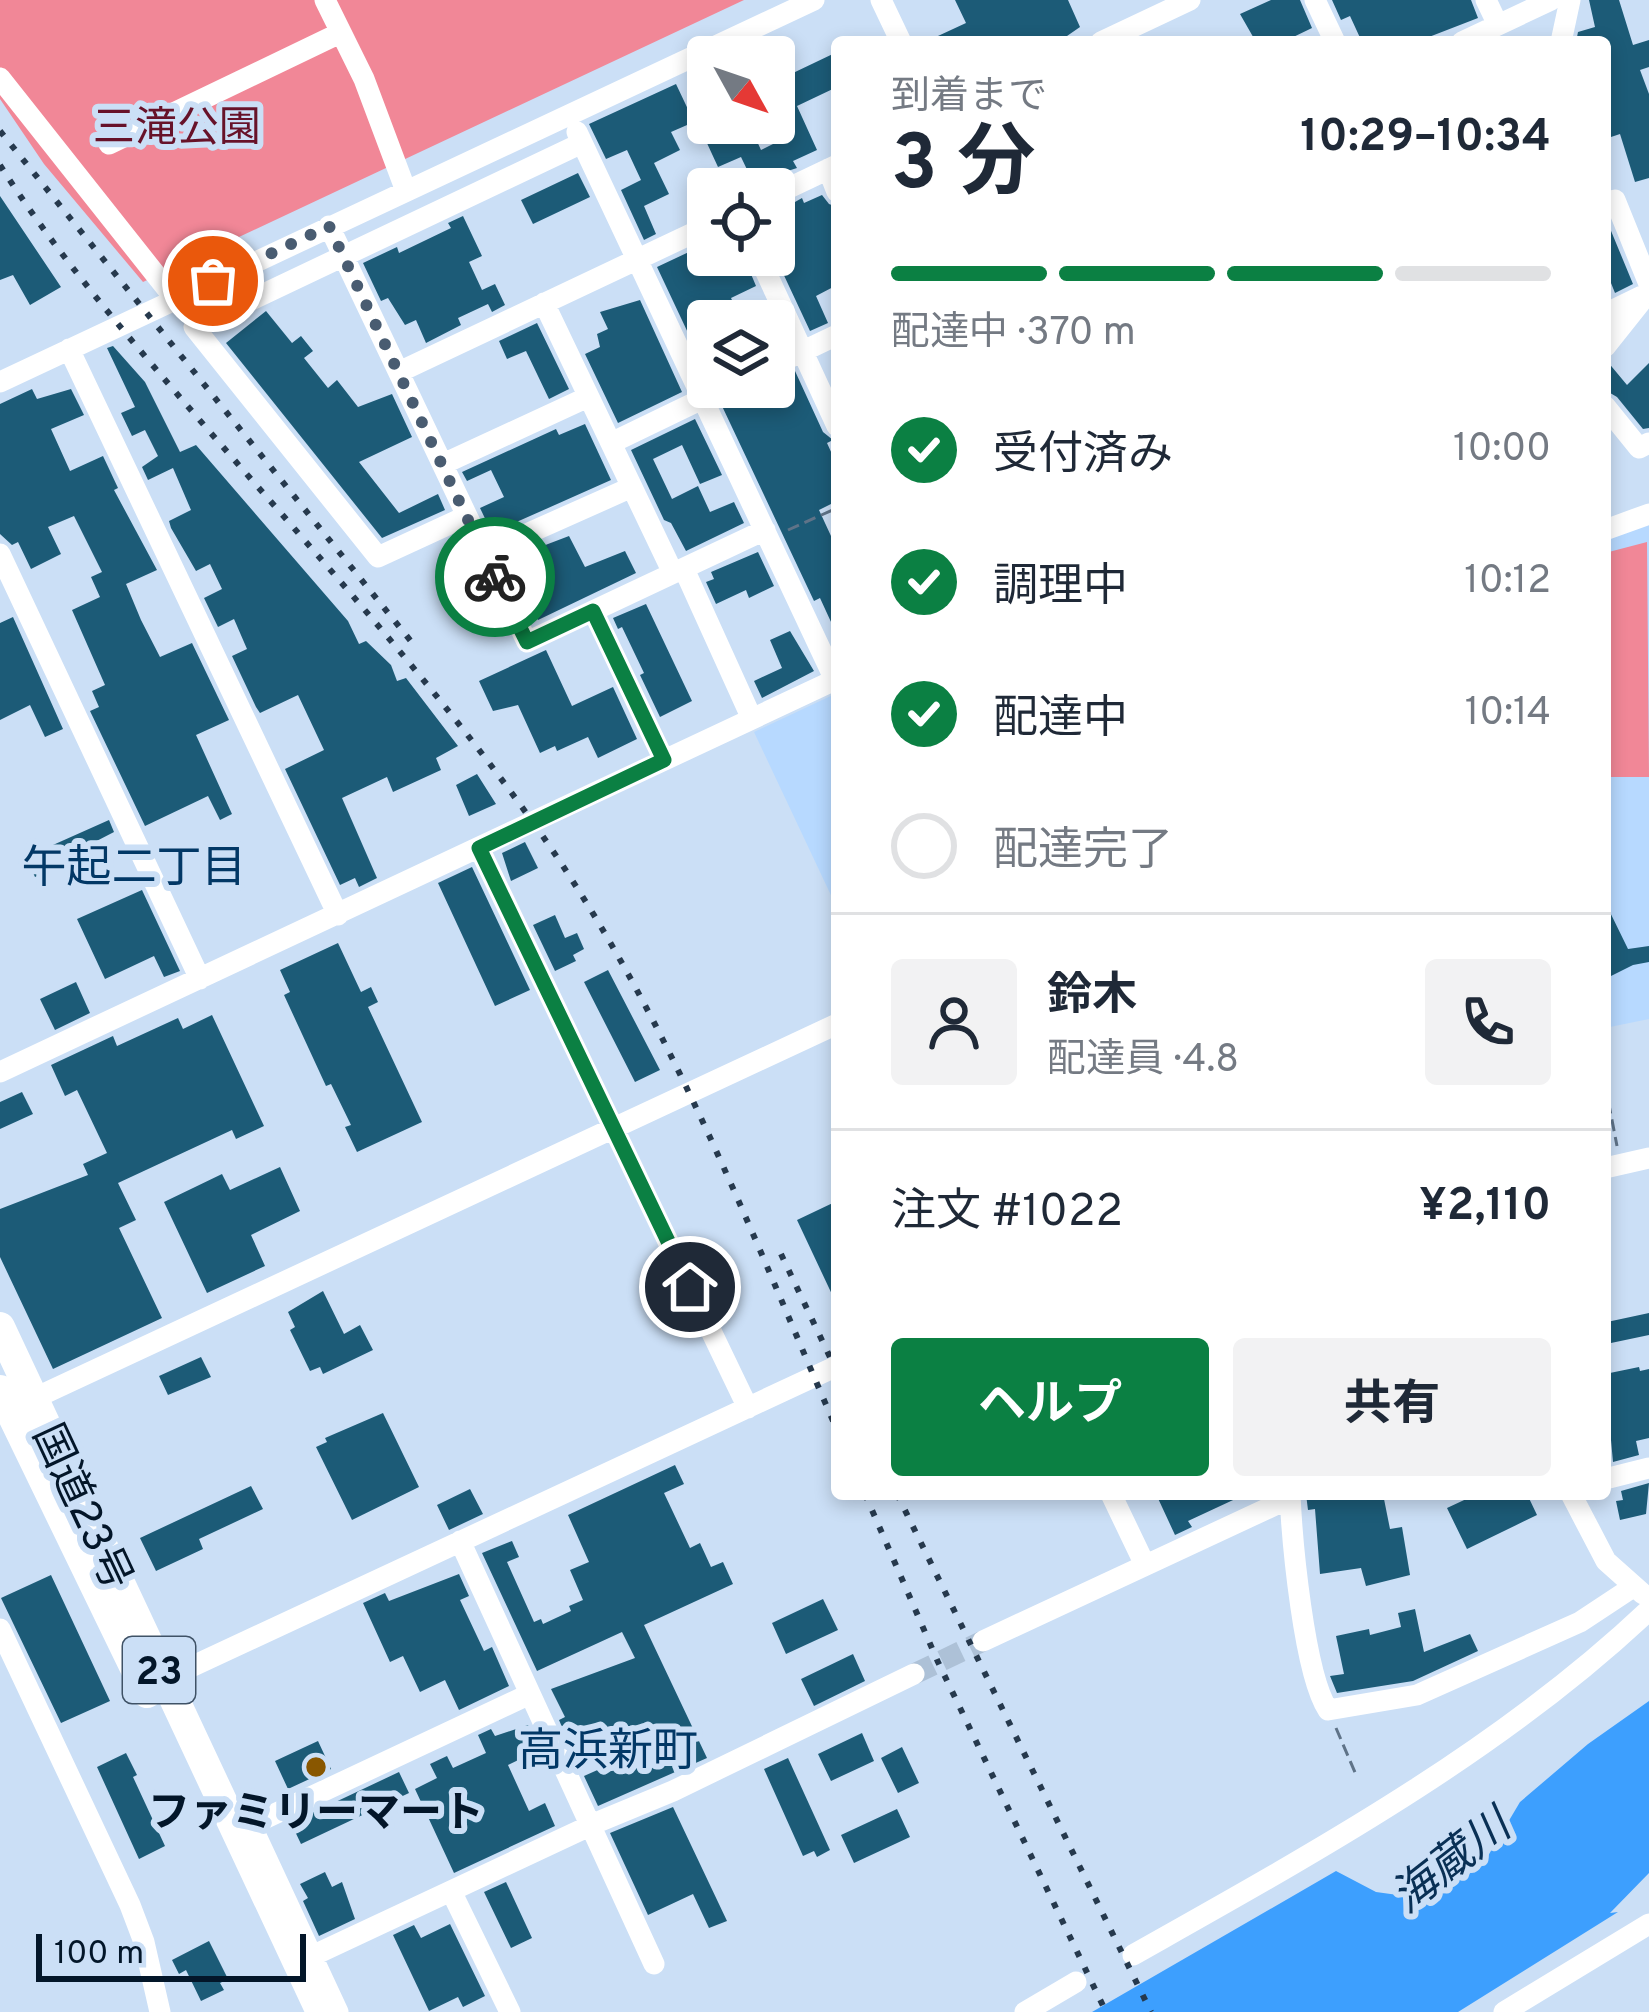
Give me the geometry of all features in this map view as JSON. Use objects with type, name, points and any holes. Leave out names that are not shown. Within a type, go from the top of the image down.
[{"type":"highway","name":"国道23号","points":[[0,1327],[11,1403],[301,2012]]},
{"type":"highway","name":"国道23号","points":[[11,1403],[243,1829],[321,2012]]},
{"type":"street","points":[[325,0],[364,79],[406,191]]},
{"type":"street","points":[[0,382],[814,0]]},
{"type":"street","points":[[881,0],[898,36]]},
{"type":"street","points":[[1114,36],[1190,0]]},
{"type":"street","points":[[1315,0],[1332,36]]},
{"type":"street","points":[[1486,0],[1498,25]]},
{"type":"street","points":[[1475,36],[1552,0]]},
{"type":"street","points":[[1562,36],[1570,0]]},
{"type":"street","points":[[109,144],[340,33]]},
{"type":"street","points":[[0,78],[175,299]]},
{"type":"street","points":[[568,115],[687,367]]},
{"type":"street","points":[[467,516],[378,557],[194,327],[582,143]]},
{"type":"street","points":[[795,185],[831,167]]},
{"type":"street","points":[[1611,201],[1615,200],[1648,290]]},
{"type":"street","points":[[329,226],[527,642],[768,534]]},
{"type":"street","points":[[398,372],[687,236]]},
{"type":"street","points":[[768,276],[831,413]]},
{"type":"street","points":[[1611,311],[1648,290]]},
{"type":"street","points":[[1611,339],[1648,290]]},
{"type":"street","points":[[544,303],[752,719]]},
{"type":"street","points":[[795,355],[831,338]]},
{"type":"street","points":[[69,349],[338,915]]},
{"type":"street","points":[[443,464],[588,398]]},
{"type":"street","points":[[611,443],[687,406]]},
{"type":"street","points":[[706,408],[831,669]]},
{"type":"street","points":[[1611,413],[1639,448],[1649,443]]},
{"type":"street","points":[[484,554],[632,487]]},
{"type":"street","points":[[1611,528],[1649,514]]},
{"type":"street","points":[[0,554],[200,979]]},
{"type":"street","points":[[593,611],[664,760]]},
{"type":"street","points":[[0,1072],[831,682]]},
{"type":"street","points":[[479,848],[748,1408]]},
{"type":"street","points":[[11,1403],[831,1027]]},
{"type":"street","points":[[1612,1167],[1649,1158]]},
{"type":"street","points":[[164,1680],[831,1369]]},
{"type":"street","points":[[1611,1478],[1649,1468]]},
{"type":"street","points":[[1114,1500],[1145,1565]]},
{"type":"street","points":[[982,1641],[1282,1500]]},
{"type":"street","points":[[1290,1500],[1295,1565],[1315,1680],[1328,1710],[1417,1694],[1641,1593],[1593,1540],[1574,1500]]},
{"type":"street","points":[[460,1541],[654,1964]]},
{"type":"street","points":[[1132,1955],[1271,1877],[1440,1772],[1557,1686],[1649,1610]]},
{"type":"street","points":[[0,1629],[130,1905],[160,2012]]},
{"type":"street","points":[[312,1956],[914,1674]]},
{"type":"street","points":[[338,2012],[243,1829],[530,1694]]},
{"type":"street","points":[[452,1893],[510,2012]]},
{"type":"street","points":[[1504,2012],[1649,1924]]},
{"type":"street","points":[[1025,2012],[1076,1982]]},
{"type":"path","points":[[768,534],[831,510]]},
{"type":"path","points":[[1328,1710],[1357,1777]]},
{"type":"shaded area","points":[[1649,521],[1649,1019],[1611,1027],[1611,534]]},
{"type":"shaded area","points":[[831,696],[831,895],[754,732]]},
{"type":"green space","name":"三滝公園","points":[[0,0],[744,0],[143,282],[44,164],[0,99]]},
{"type":"green space","points":[[1647,542],[1649,777],[1611,777],[1611,551]]},
{"type":"water","points":[[1649,1701],[1649,1873],[1610,1913],[1618,1912],[1458,2012],[1092,2012],[1336,1871],[1376,1892],[1427,1899],[1482,1866],[1520,1802],[1588,1744]]},
{"type":"building","points":[[955,0],[1068,0],[1080,27],[1067,36],[938,36],[966,23]]},
{"type":"building","points":[[1271,0],[1300,0],[1312,28],[1295,36],[1253,36],[1240,14]]},
{"type":"building","points":[[1332,0],[1471,0],[1478,18],[1432,36],[1359,36],[1350,16],[1341,20]]},
{"type":"building","points":[[1589,0],[1619,0],[1633,45],[1649,40],[1649,67],[1640,70],[1649,94],[1649,178],[1635,182],[1620,134],[1611,137],[1611,36],[1577,36],[1595,27]]},
{"type":"building","points":[[831,55],[831,90],[797,106],[817,150],[793,161],[797,168],[746,168],[741,157],[718,167],[707,144],[758,144],[761,150],[773,144],[795,144],[795,72]]},
{"type":"building","points":[[676,84],[687,107],[687,125],[671,132],[680,150],[654,163],[669,194],[644,206],[656,234],[644,240],[621,190],[641,180],[627,150],[606,159],[589,124]]},
{"type":"building","points":[[578,173],[590,197],[533,224],[521,200]]},
{"type":"building","points":[[822,195],[831,205],[831,288],[816,296],[828,323],[810,331],[784,276],[795,276],[795,202],[802,198],[804,203]]},
{"type":"building","points":[[0,196],[61,287],[30,305],[13,275],[0,280]]},
{"type":"building","points":[[463,216],[482,256],[469,262],[482,290],[495,284],[505,305],[492,312],[488,304],[458,318],[461,325],[426,343],[416,320],[405,325],[388,298],[381,301],[363,263],[397,247],[399,253],[451,228],[448,223]]},
{"type":"building","points":[[1611,231],[1633,284],[1615,293],[1611,283]]},
{"type":"building","points":[[687,253],[687,276],[752,276],[756,286],[732,300],[687,300],[687,331],[657,267]]},
{"type":"building","points":[[640,300],[682,392],[618,423],[585,354],[600,347],[597,334],[608,329],[600,312]]},
{"type":"building","points":[[266,311],[292,343],[301,336],[313,351],[304,358],[328,388],[337,380],[358,407],[392,394],[412,437],[359,462],[399,513],[438,494],[445,510],[382,538],[226,343]]},
{"type":"building","points":[[537,323],[569,389],[549,399],[526,351],[507,359],[499,341]]},
{"type":"building","points":[[113,346],[145,382],[180,452],[196,445],[348,621],[359,644],[366,641],[391,665],[397,681],[406,678],[458,746],[436,758],[441,770],[393,792],[387,777],[342,798],[377,878],[359,887],[355,878],[340,885],[285,769],[324,750],[298,695],[260,713],[256,707],[232,656],[247,649],[234,619],[218,627],[204,598],[222,589],[210,564],[196,571],[171,528],[169,521],[191,510],[173,468],[148,480],[142,467],[158,456],[145,430],[132,436],[121,413],[135,407],[107,348]]},
{"type":"building","points":[[1649,363],[1649,428],[1643,429],[1611,394],[1611,366],[1627,385]]},
{"type":"building","points":[[795,371],[823,432],[831,438],[827,443],[831,504],[819,510],[831,536],[831,622],[820,598],[814,601],[723,408],[795,408]]},
{"type":"building","points":[[32,389],[37,399],[71,389],[84,415],[51,429],[70,471],[103,456],[118,488],[114,490],[157,570],[126,584],[141,620],[160,657],[192,643],[229,720],[196,735],[232,814],[220,820],[208,796],[145,826],[90,711],[99,707],[92,691],[105,685],[72,610],[100,597],[91,577],[102,572],[74,516],[48,527],[61,554],[31,569],[18,542],[12,545],[0,534],[0,404]]},
{"type":"building","points":[[695,419],[722,475],[700,484],[682,445],[653,459],[672,499],[698,486],[710,512],[734,502],[744,523],[686,551],[671,523],[664,520],[631,450]]},
{"type":"building","points":[[585,424],[611,480],[492,533],[480,508],[504,497],[491,470],[467,481],[462,472],[556,429],[559,435]]},
{"type":"building","points":[[569,536],[585,567],[625,551],[636,573],[538,620],[511,573],[532,563],[527,552]]},
{"type":"building","points":[[758,552],[774,586],[749,598],[746,590],[716,604],[706,582],[714,579],[711,572]]},
{"type":"building","points":[[646,604],[692,701],[660,717],[640,675],[644,673],[613,618]]},
{"type":"building","points":[[13,617],[63,729],[45,737],[30,705],[0,720],[0,623]]},
{"type":"building","points":[[790,631],[814,671],[762,698],[754,681],[782,668],[770,640]]},
{"type":"building","points":[[546,650],[572,706],[613,687],[637,739],[598,758],[588,737],[540,753],[518,705],[493,711],[479,681]]},
{"type":"building","points":[[477,774],[496,804],[469,816],[456,785]]},
{"type":"building","points":[[109,820],[114,832],[85,847],[88,853],[35,877],[26,857]]},
{"type":"building","points":[[525,842],[538,868],[511,881],[502,853]]},
{"type":"building","points":[[472,867],[530,990],[495,1006],[438,883]]},
{"type":"building","points":[[142,890],[180,971],[164,977],[154,956],[105,979],[77,919]]},
{"type":"building","points":[[1611,914],[1628,949],[1649,946],[1649,962],[1611,976]]},
{"type":"building","points":[[555,915],[565,938],[577,933],[584,949],[573,955],[576,961],[555,971],[533,925]]},
{"type":"building","points":[[338,943],[361,992],[371,987],[378,1002],[368,1007],[422,1122],[357,1152],[345,1127],[351,1125],[331,1084],[326,1086],[284,995],[290,992],[280,970]]},
{"type":"building","points":[[608,970],[660,1070],[635,1082],[584,982]]},
{"type":"building","points":[[76,982],[90,1013],[55,1030],[40,999]]},
{"type":"building","points":[[212,1015],[264,1126],[236,1139],[232,1130],[118,1183],[136,1220],[119,1228],[162,1318],[53,1369],[0,1257],[0,1209],[88,1175],[83,1164],[107,1153],[77,1090],[65,1096],[51,1065],[113,1036],[117,1046],[178,1018],[183,1029]]},
{"type":"building","points":[[22,1092],[33,1114],[0,1129],[0,1102]]},
{"type":"building","points":[[280,1167],[300,1211],[251,1235],[265,1266],[207,1293],[164,1202],[222,1174],[230,1190]]},
{"type":"building","points":[[831,1204],[831,1292],[797,1220]]},
{"type":"building","points":[[323,1291],[344,1334],[360,1325],[373,1350],[323,1374],[320,1367],[310,1371],[290,1330],[295,1327],[288,1312]]},
{"type":"building","points":[[1649,1313],[1649,1335],[1611,1343],[1611,1321]]},
{"type":"building","points":[[201,1357],[211,1377],[168,1395],[159,1376]]},
{"type":"building","points":[[1649,1369],[1649,1438],[1636,1441],[1639,1455],[1613,1462],[1611,1440],[1611,1373]]},
{"type":"building","points":[[383,1413],[419,1487],[352,1520],[316,1447],[327,1442],[325,1438]]},
{"type":"building","points":[[675,1465],[684,1484],[664,1493],[690,1548],[700,1543],[711,1567],[723,1562],[733,1584],[644,1625],[707,1758],[598,1806],[584,1776],[602,1768],[588,1740],[571,1748],[559,1720],[565,1717],[551,1689],[635,1658],[622,1632],[537,1671],[482,1553],[512,1541],[519,1557],[507,1562],[534,1622],[541,1619],[543,1624],[583,1600],[570,1570],[589,1562],[568,1515]]},
{"type":"building","points":[[1649,1483],[1646,1514],[1620,1520],[1616,1501],[1623,1500],[1621,1491]]},
{"type":"building","points":[[251,1486],[263,1509],[199,1539],[203,1549],[156,1571],[140,1538]]},
{"type":"building","points":[[470,1489],[483,1514],[449,1530],[437,1505]]},
{"type":"building","points":[[1159,1500],[1233,1500],[1188,1521],[1192,1527],[1175,1535]]},
{"type":"building","points":[[1307,1500],[1384,1500],[1390,1529],[1402,1527],[1410,1575],[1366,1586],[1361,1568],[1320,1574],[1315,1509],[1308,1510]]},
{"type":"building","points":[[1464,1500],[1530,1500],[1537,1515],[1467,1549],[1447,1508]]},
{"type":"building","points":[[459,1574],[469,1596],[460,1600],[484,1651],[492,1647],[509,1686],[459,1710],[445,1680],[420,1692],[403,1656],[390,1662],[363,1603],[385,1593],[389,1601]]},
{"type":"building","points":[[51,1575],[110,1701],[61,1723],[1,1598]]},
{"type":"building","points":[[823,1599],[838,1630],[786,1654],[772,1623]]},
{"type":"building","points":[[1415,1609],[1424,1652],[1470,1634],[1478,1651],[1413,1681],[1337,1693],[1330,1676],[1344,1674],[1336,1636],[1369,1629],[1370,1635],[1401,1627],[1398,1613]]},
{"type":"building","points":[[853,1654],[865,1681],[814,1706],[801,1679]]},
{"type":"building","points":[[528,1725],[539,1750],[508,1765],[529,1811],[545,1803],[555,1826],[454,1873],[415,1789],[437,1778],[430,1764],[447,1756],[453,1768],[486,1753],[478,1735],[491,1729],[495,1736]]},
{"type":"building","points":[[862,1733],[874,1761],[831,1781],[818,1754]]},
{"type":"building","points":[[318,1741],[331,1769],[288,1789],[275,1761]]},
{"type":"building","points":[[902,1747],[919,1783],[898,1793],[881,1758]]},
{"type":"building","points":[[126,1753],[165,1846],[139,1859],[97,1767]]},
{"type":"building","points":[[788,1758],[830,1850],[817,1857],[814,1851],[803,1856],[764,1769]]},
{"type":"building","points":[[399,1772],[409,1793],[301,1844],[291,1823]]},
{"type":"building","points":[[673,1807],[727,1921],[709,1928],[693,1894],[648,1915],[610,1833]]},
{"type":"building","points":[[897,1809],[910,1837],[854,1863],[841,1835]]},
{"type":"building","points":[[325,1872],[332,1887],[342,1882],[355,1919],[319,1936],[300,1884]]},
{"type":"building","points":[[506,1882],[532,1938],[511,1948],[484,1892]]},
{"type":"building","points":[[450,1924],[485,1996],[463,2007],[458,1997],[429,2011],[393,1935],[414,1925],[421,1938]]},
{"type":"building","points":[[209,1941],[228,1979],[220,1983],[224,1990],[201,2001],[186,1970],[179,1974],[172,1960]]},
{"type":"tunnel","points":[[914,1674],[983,1641]]},
{"type":"railway","points":[[0,131],[414,645]]},
{"type":"railway","points":[[0,165],[111,316],[450,713],[580,892],[701,1117],[831,1416]]},
{"type":"railway","points":[[781,1254],[831,1359]]},
{"type":"railway","points":[[868,1500],[938,1662],[1106,2012]]},
{"type":"railway","points":[[900,1500],[1151,2012]]},
{"type":"way so far","points":[[213,281],[329,226],[495,577]]},
{"type":"place","name":"ファミリーマート","points":[[316,1767]]},
{"type":"district","name":"午起二丁目","points":[[134,866]]},
{"type":"district","name":"高浜新町","points":[[608,1749]]},
{"type":"route","points":[[495,577],[527,642],[593,611],[664,760],[479,848],[690,1287]]},
{"type":"water label","name":"海蔵川","points":[[1450,1860]]}]
